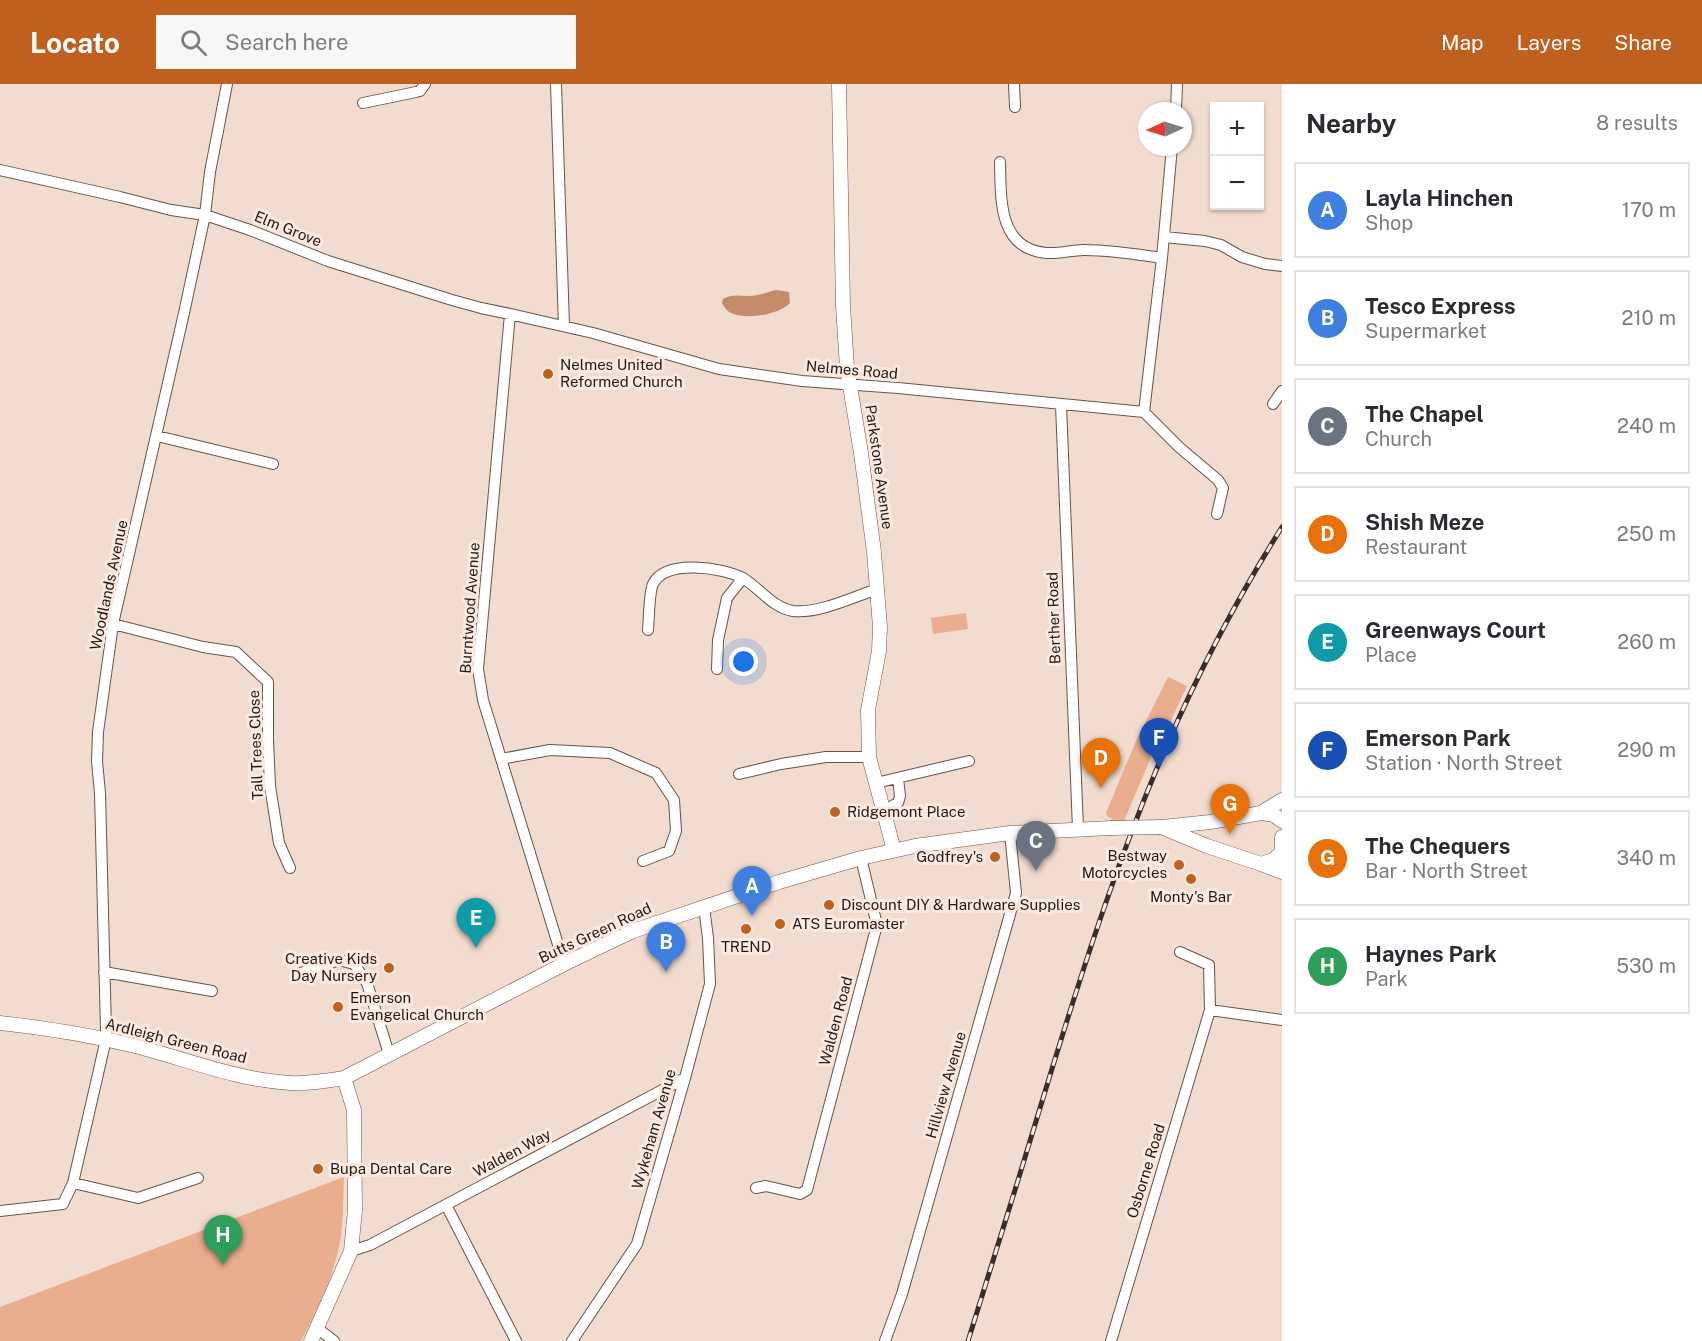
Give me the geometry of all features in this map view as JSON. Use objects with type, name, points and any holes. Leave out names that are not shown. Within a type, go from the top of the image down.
[{"type":"street","name":"Woodlands Avenue","points":[[73,1183],[106,1039],[100,793],[97,760],[98,732],[113,624],[205,215],[210,172],[227,84]]},
{"type":"street","points":[[363,103],[420,91],[425,84]]},
{"type":"street","points":[[556,84],[564,326]]},
{"type":"street","name":"Parkstone Avenue","points":[[839,84],[843,306],[847,368],[861,453],[878,589],[880,627],[879,651],[868,710],[869,757],[894,850]]},
{"type":"street","points":[[1014,84],[1015,107]]},
{"type":"street","points":[[1176,102],[1177,84]]},
{"type":"street","points":[[1171,156],[1144,412],[1179,447],[1218,480],[1223,488],[1217,514]]},
{"type":"street","points":[[1000,162],[1004,217],[1011,234],[1032,251],[1049,254],[1077,250],[1117,251],[1162,258]]},
{"type":"street","name":"Elm Grove","points":[[0,170],[171,210],[205,215],[328,261],[481,309],[564,326]]},
{"type":"street","points":[[1164,237],[1205,241],[1221,245],[1242,257],[1282,266]]},
{"type":"street","name":"Burntwood Avenue","points":[[510,314],[478,669],[483,700],[564,964]]},
{"type":"street","name":"Nelmes Road","points":[[564,326],[719,369],[802,381],[1144,412]]},
{"type":"street","points":[[1273,404],[1282,391]]},
{"type":"street","name":"Berther Road","points":[[1061,405],[1078,829]]},
{"type":"street","points":[[157,436],[273,464]]},
{"type":"street","points":[[648,630],[652,585],[663,573],[691,567],[717,569],[742,578],[780,607],[792,611],[827,607],[878,589]]},
{"type":"street","points":[[717,669],[718,640],[727,598],[742,578]]},
{"type":"street","name":"Tall Trees Close","points":[[113,624],[203,647],[236,652],[268,682],[270,786],[279,843],[290,868]]},
{"type":"street","points":[[501,759],[550,750],[610,753],[656,773],[674,801],[676,831],[669,851],[644,861]]},
{"type":"street","points":[[739,774],[826,757],[869,757]]},
{"type":"street","points":[[876,783],[969,761]]},
{"type":"street","points":[[884,810],[898,802],[900,796],[898,778]]},
{"type":"street","points":[[1261,813],[1282,800]]},
{"type":"street","points":[[1261,813],[1274,815],[1282,821]]},
{"type":"street","name":"Butts Green Road","points":[[344,1078],[564,964],[633,931],[778,882],[861,858],[894,850],[1010,833],[1161,827],[1210,822],[1261,813]]},
{"type":"street","points":[[1207,846],[1205,831],[1210,822]]},
{"type":"street","points":[[1161,827],[1282,872]]},
{"type":"street","name":"Hillview Avenue","points":[[885,1341],[903,1294],[1016,893],[1010,833]]},
{"type":"street","points":[[1261,864],[1282,856],[1282,837]]},
{"type":"street","name":"Walden Road","points":[[756,1188],[766,1186],[800,1194],[807,1190],[877,925],[861,858]]},
{"type":"street","name":"Wykeham Avenue","points":[[572,1341],[637,1244],[710,984],[704,907]]},
{"type":"street","name":"Osborne Road","points":[[1111,1341],[1210,1010],[1209,965],[1180,952]]},
{"type":"street","points":[[301,973],[339,960],[354,964],[367,983],[389,1054]]},
{"type":"street","points":[[104,972],[212,991]]},
{"type":"street","points":[[1210,1010],[1282,1020]]},
{"type":"street","name":"Ardleigh Green Road","points":[[0,1023],[106,1039],[231,1074],[290,1083],[316,1083],[344,1078]]},
{"type":"street","points":[[334,1341],[314,1335],[351,1251],[356,1210],[354,1110],[344,1078]]},
{"type":"street","name":"Walden Way","points":[[351,1251],[370,1245],[685,1078]]},
{"type":"street","points":[[0,1211],[63,1204],[73,1183],[138,1198],[198,1178]]},
{"type":"street","points":[[446,1205],[516,1341]]},
{"type":"shaded area","points":[[777,290],[789,292],[790,303],[771,313],[754,316],[738,315],[728,311],[722,303],[723,299],[731,296],[753,296]]},
{"type":"shaded area","points":[[966,613],[968,629],[933,634],[931,618]]},
{"type":"shaded area","points":[[1168,677],[1187,686],[1160,744],[1157,743],[1124,821],[1115,821],[1106,813],[1135,743]]},
{"type":"shaded area","points":[[344,1177],[343,1214],[335,1263],[323,1297],[301,1341],[0,1341],[0,1307]]},
{"type":"railway","points":[[968,1341],[1077,990],[1133,827],[1166,747],[1206,662],[1250,580],[1282,527]]},
{"type":"place","name":"Nelmes United Reformed Church","points":[[548,374]]},
{"type":"place","name":"Emerson Park","points":[[1159,768]]},
{"type":"place","name":"Shish Meze","points":[[1101,788]]},
{"type":"place","name":"Ridgemont Place","points":[[835,812]]},
{"type":"place","name":"The Chequers","points":[[1230,834]]},
{"type":"place","name":"Godfrey's","points":[[995,857]]},
{"type":"place","name":"Bestway Motorcycles","points":[[1179,865]]},
{"type":"place","name":"The Chapel","points":[[1036,871]]},
{"type":"place","name":"Monty's Bar","points":[[1191,879]]},
{"type":"place","name":"Discount DIY & Hardware Supplies","points":[[829,905]]},
{"type":"place","name":"Layla Hinchen","points":[[752,916]]},
{"type":"place","name":"ATS Euromaster","points":[[780,924]]},
{"type":"place","name":"TREND","points":[[746,929]]},
{"type":"place","name":"Greenways Court","points":[[476,948]]},
{"type":"place","name":"Creative Kids Day Nursery","points":[[389,968]]},
{"type":"place","name":"Tesco Express","points":[[666,972]]},
{"type":"place","name":"Emerson Evangelical Church","points":[[338,1007]]},
{"type":"place","name":"Bupa Dental Care","points":[[318,1169]]},
{"type":"place","name":"Haynes Park","points":[[223,1265]]}]
